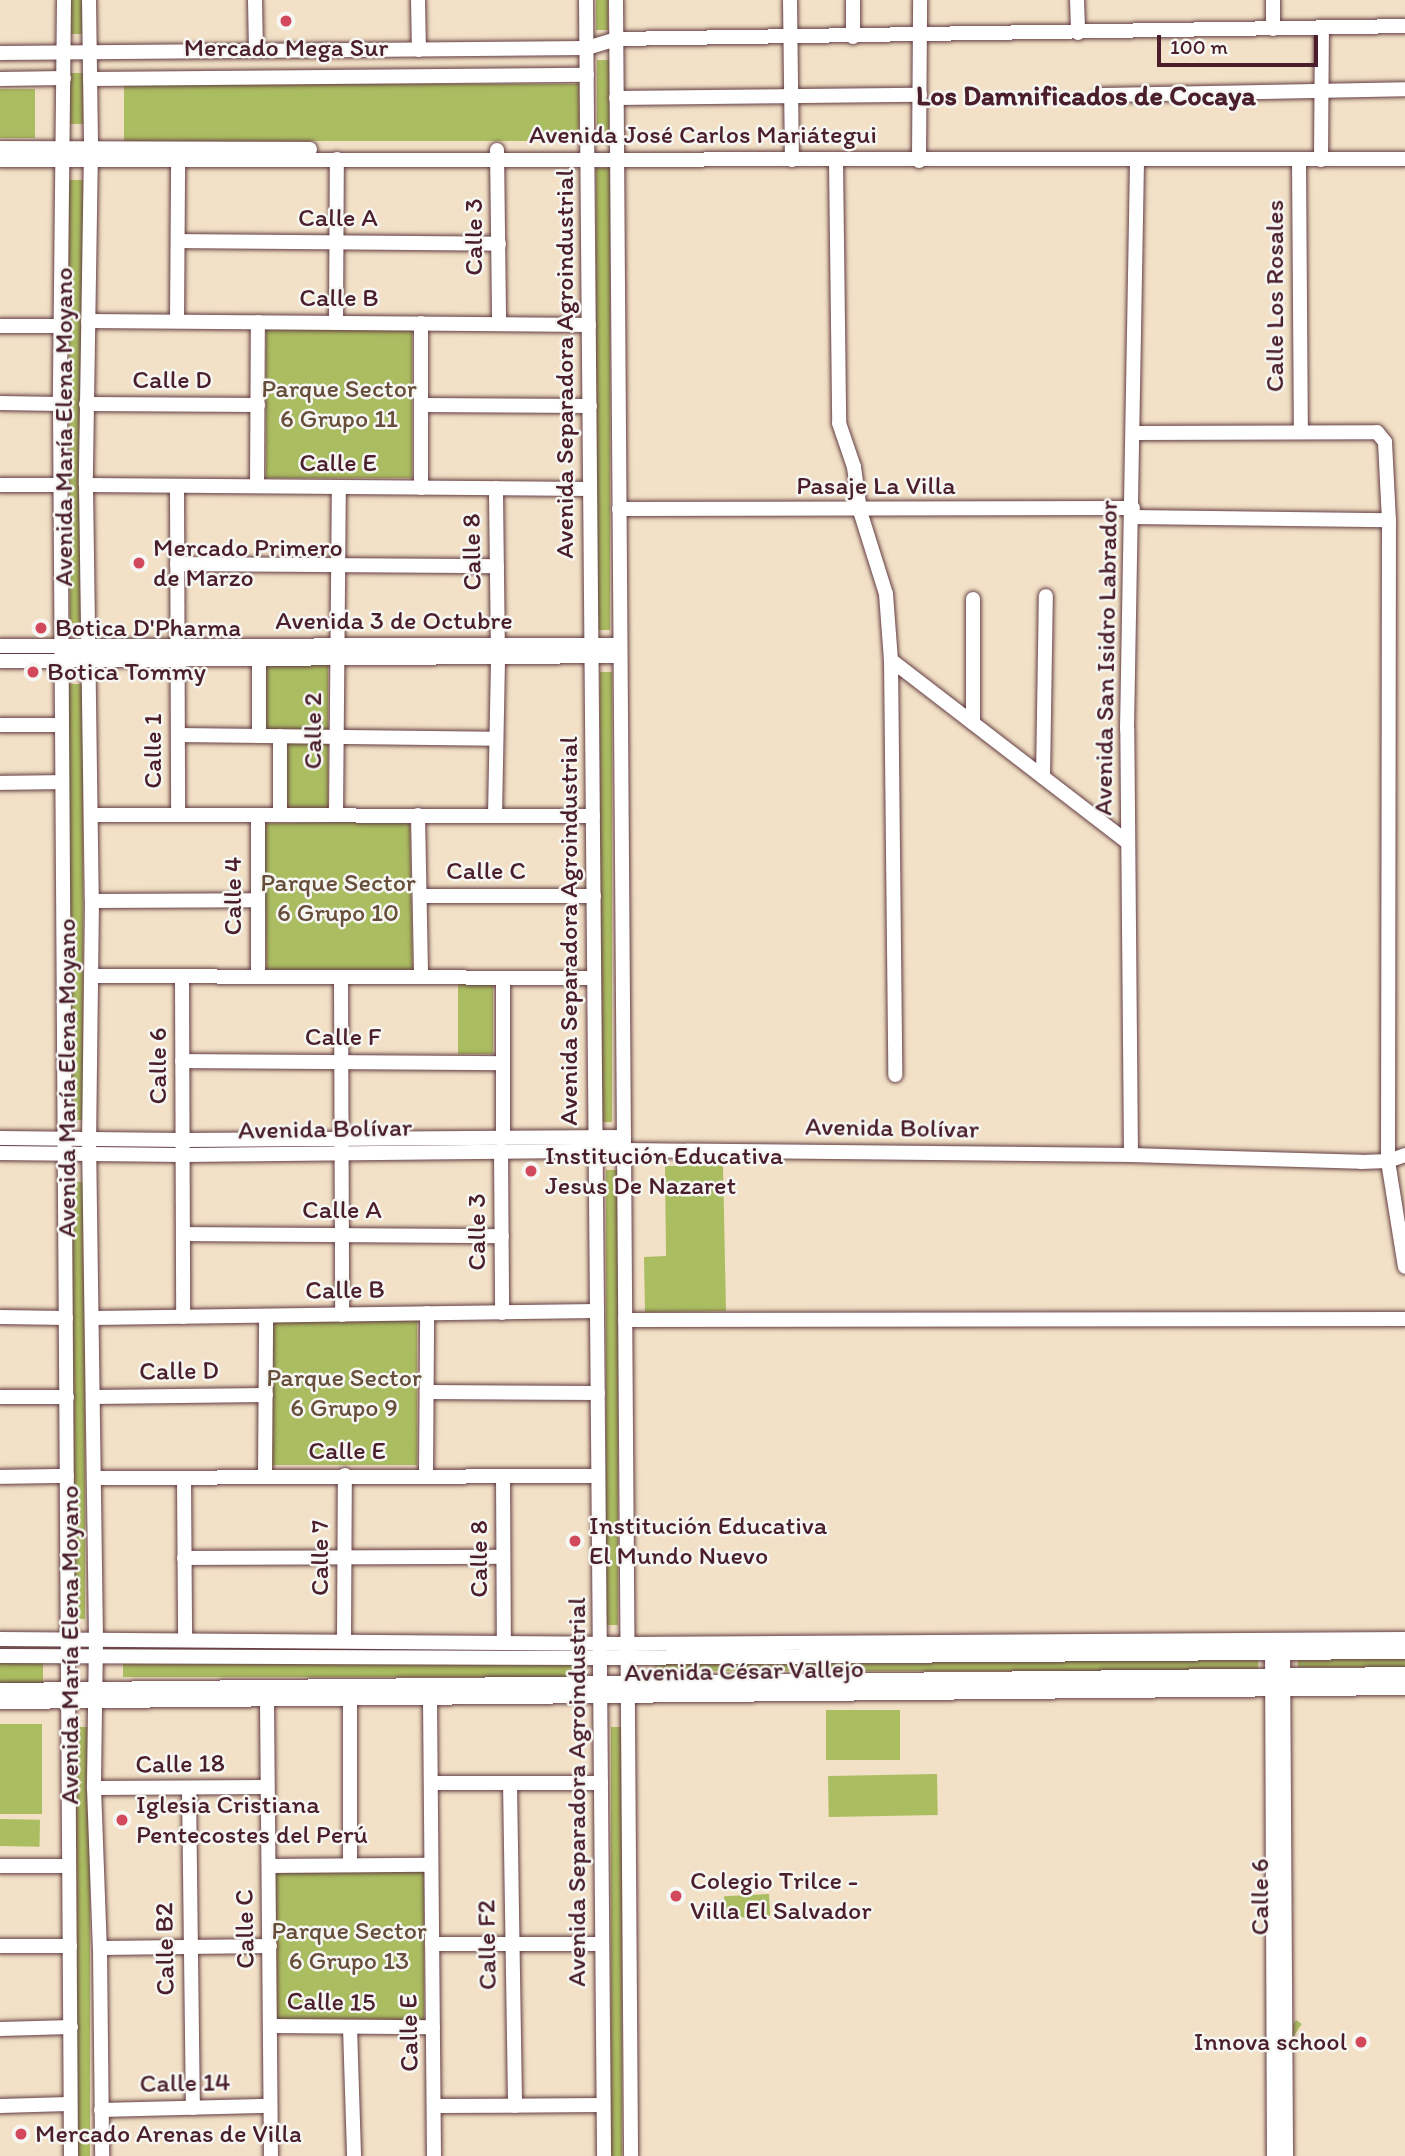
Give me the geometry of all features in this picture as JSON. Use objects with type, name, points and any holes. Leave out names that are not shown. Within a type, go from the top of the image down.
[{"type":"street","name":"Avenida María Elena Moyano","points":[[64,0],[60,326],[62,1137],[68,1476],[71,2156]]},
{"type":"street","name":"Avenida María Elena Moyano","points":[[89,0],[91,154],[86,404],[92,901],[89,1138],[95,1478],[94,1788],[100,1948],[102,2156]]},
{"type":"street","points":[[255,0],[256,51]]},
{"type":"street","points":[[418,0],[419,50]]},
{"type":"street","name":"Avenida Separadora Agroindustrial","points":[[586,0],[604,2156]]},
{"type":"street","name":"Avenida Separadora Agroindustrial","points":[[616,0],[631,2156]]},
{"type":"street","points":[[790,0],[792,160]]},
{"type":"street","points":[[853,0],[853,37]]},
{"type":"street","points":[[919,161],[920,0]]},
{"type":"street","points":[[1077,0],[1078,33]]},
{"type":"street","points":[[1273,0],[1273,29]]},
{"type":"street","points":[[0,53],[587,48],[617,39],[1405,26]]},
{"type":"street","points":[[1321,160],[1324,89],[1322,28]]},
{"type":"street","points":[[90,79],[587,75]]},
{"type":"street","points":[[0,79],[64,78]]},
{"type":"street","points":[[1101,95],[1405,89]]},
{"type":"street","points":[[616,99],[919,95]]},
{"type":"street","name":"Avenida José Carlos Mariátegui","points":[[0,148],[63,154],[617,154],[919,161],[1405,159]]},
{"type":"street","name":"Avenida José Carlos Mariátegui","points":[[0,160],[63,154]]},
{"type":"street","name":"Avenida José Carlos Mariátegui","points":[[91,154],[178,159],[337,159],[498,154]]},
{"type":"street","name":"Calle 3","points":[[498,154],[499,324]]},
{"type":"street","points":[[177,321],[178,159]]},
{"type":"street","points":[[336,323],[337,159]]},
{"type":"street","points":[[836,160],[839,423],[854,467],[860,511],[886,594],[891,660],[895,1075]]},
{"type":"street","name":"Calle Los Rosales","points":[[1299,160],[1301,432]]},
{"type":"street","name":"Avenida San Isidro Labrador","points":[[1131,1155],[1127,842],[1137,161]]},
{"type":"street","name":"Calle A","points":[[178,241],[499,244]]},
{"type":"street","name":"Calle B","points":[[88,321],[589,325]]},
{"type":"street","points":[[257,486],[258,322]]},
{"type":"street","points":[[421,323],[421,488]]},
{"type":"street","points":[[0,326],[60,326]]},
{"type":"street","points":[[0,403],[60,404]]},
{"type":"street","name":"Calle D","points":[[86,404],[258,405]]},
{"type":"street","points":[[421,405],[590,406]]},
{"type":"street","points":[[1133,433],[1377,432],[1385,442],[1389,520],[1388,1161],[1405,1268]]},
{"type":"street","points":[[0,485],[60,485]]},
{"type":"street","name":"Calle E","points":[[86,485],[590,489]]},
{"type":"street","points":[[177,486],[177,652]]},
{"type":"street","points":[[338,653],[339,487]]},
{"type":"street","name":"Calle 8","points":[[496,488],[498,651]]},
{"type":"street","name":"Pasaje La Villa","points":[[619,509],[1133,513],[1389,520]]},
{"type":"street","points":[[177,564],[497,566]]},
{"type":"street","points":[[1043,777],[1046,596]]},
{"type":"street","points":[[973,723],[974,599]]},
{"type":"street","name":"Avenida 3 de Octubre","points":[[0,646],[61,653]]},
{"type":"street","name":"Avenida 3 de Octubre","points":[[0,661],[89,652],[620,650]]},
{"type":"street","points":[[495,816],[494,738],[498,651]]},
{"type":"street","name":"Avenida 3 de Octubre","points":[[177,652],[259,659],[338,653]]},
{"type":"street","name":"Calle 1","points":[[177,652],[178,815]]},
{"type":"street","name":"Calle 2","points":[[336,815],[338,653]]},
{"type":"street","name":"Calle 2","points":[[259,659],[259,736]]},
{"type":"street","points":[[891,660],[1127,842]]},
{"type":"street","points":[[0,725],[61,725]]},
{"type":"street","points":[[178,735],[494,738]]},
{"type":"street","name":"Calle 2","points":[[279,736],[280,815]]},
{"type":"street","points":[[0,783],[61,782]]},
{"type":"street","points":[[91,815],[593,816]]},
{"type":"street","name":"Calle 4","points":[[258,815],[258,976]]},
{"type":"street","points":[[418,816],[421,977]]},
{"type":"street","name":"Calle C","points":[[420,896],[594,896]]},
{"type":"street","points":[[92,901],[258,900]]},
{"type":"street","points":[[92,976],[594,978]]},
{"type":"street","name":"Calle 6","points":[[182,976],[183,1147]]},
{"type":"street","points":[[341,977],[342,1315]]},
{"type":"street","points":[[502,1143],[503,978]]},
{"type":"street","name":"Calle F","points":[[182,1061],[503,1063]]},
{"type":"street","name":"Avenida Bolívar","points":[[0,1138],[89,1138],[183,1147]]},
{"type":"street","name":"Calle 3","points":[[502,1143],[502,1312]]},
{"type":"street","name":"Avenida Bolívar","points":[[0,1153],[90,1153],[183,1147],[624,1143],[1388,1161],[1405,1155]]},
{"type":"street","points":[[183,1147],[183,1317]]},
{"type":"street","name":"Calle A","points":[[183,1234],[502,1236]]},
{"type":"street","name":"Calle B","points":[[93,1318],[597,1311]]},
{"type":"street","points":[[426,1476],[427,1314]]},
{"type":"street","points":[[265,1477],[266,1316]]},
{"type":"street","points":[[0,1317],[66,1318]]},
{"type":"street","points":[[625,1320],[1405,1319]]},
{"type":"street","points":[[426,1392],[598,1393]]},
{"type":"street","name":"Calle D","points":[[93,1397],[266,1395]]},
{"type":"street","points":[[0,1397],[67,1397]]},
{"type":"street","name":"Calle 7","points":[[344,1640],[345,1475]]},
{"type":"street","points":[[0,1477],[68,1476]]},
{"type":"street","name":"Calle 8","points":[[503,1476],[504,1642]]},
{"type":"street","name":"Calle E","points":[[95,1478],[598,1476]]},
{"type":"street","points":[[184,1479],[186,1639]]},
{"type":"street","points":[[184,1558],[503,1556]]},
{"type":"street","name":"Avenida César Vallejo","points":[[0,1639],[504,1642],[600,1651]]},
{"type":"street","name":"Avenida César Vallejo","points":[[0,1656],[1278,1645],[1405,1639]]},
{"type":"street","name":"Calle 6","points":[[1278,1645],[1280,2106],[1286,2156]]},
{"type":"street","name":"Avenida César Vallejo","points":[[1278,1645],[1405,1652]]},
{"type":"street","name":"Avenida César Vallejo","points":[[0,1702],[95,1695],[1278,1682],[1405,1674]]},
{"type":"street","name":"Avenida César Vallejo","points":[[1278,1682],[1405,1688]]},
{"type":"street","name":"Avenida César Vallejo","points":[[0,1690],[69,1696]]},
{"type":"street","name":"Avenida César Vallejo","points":[[95,1695],[350,1701],[601,1691]]},
{"type":"street","name":"Calle E","points":[[430,1699],[434,2156]]},
{"type":"street","name":"Calle C","points":[[267,1701],[271,2156]]},
{"type":"street","points":[[350,1701],[350,1865]]},
{"type":"street","points":[[431,1783],[601,1783]]},
{"type":"street","name":"Calle F2","points":[[510,1783],[515,2106]]},
{"type":"street","name":"Calle 18","points":[[94,1788],[267,1787]]},
{"type":"street","name":"Calle B2","points":[[189,1789],[193,2108]]},
{"type":"street","points":[[269,1866],[431,1865]]},
{"type":"street","points":[[0,1866],[69,1866]]},
{"type":"street","points":[[432,1944],[602,1944]]},
{"type":"street","points":[[0,1946],[70,1946]]},
{"type":"street","points":[[100,1948],[270,1946]]},
{"type":"street","name":"Calle 15","points":[[271,2026],[433,2027]]},
{"type":"street","points":[[0,2029],[71,2027]]},
{"type":"street","points":[[350,2027],[354,2156]]},
{"type":"street","points":[[0,2106],[69,2104]]},
{"type":"street","points":[[434,2106],[603,2105]]},
{"type":"street","name":"Calle 14","points":[[101,2110],[270,2106]]},
{"type":"street","name":"Calle 6","points":[[1274,2156],[1280,2106]]},
{"type":"green space","points":[[70,0],[84,0],[84,34],[70,34]]},
{"type":"green space","points":[[596,0],[608,0],[608,30],[596,30]]},
{"type":"green space","points":[[597,60],[609,60],[609,141],[597,141]]},
{"type":"green space","points":[[70,73],[86,73],[86,124],[70,124]]},
{"type":"green space","points":[[124,84],[579,84],[579,141],[124,141]]},
{"type":"green space","points":[[0,89],[35,89],[35,138],[0,138]]},
{"type":"green space","points":[[596,168],[610,168],[610,630],[596,630]]},
{"type":"green space","points":[[68,180],[85,180],[83,623],[70,623]]},
{"type":"green space","name":"Parque Sector 6 Grupo 11","points":[[266,329],[412,329],[412,478],[266,478]]},
{"type":"green space","points":[[263,663],[328,663],[328,731],[263,731]]},
{"type":"green space","points":[[600,672],[612,672],[612,1122],[600,1122]]},
{"type":"green space","points":[[69,684],[83,684],[83,1120],[69,1120]]},
{"type":"green space","points":[[286,742],[328,742],[328,812],[286,812]]},
{"type":"green space","name":"Parque Sector 6 Grupo 10","points":[[410,821],[413,973],[267,976],[264,824]]},
{"type":"green space","points":[[458,982],[493,982],[493,1054],[458,1054]]},
{"type":"green space","points":[[723,1165],[726,1311],[645,1312],[644,1257],[666,1256],[665,1166]]},
{"type":"green space","points":[[606,1170],[618,1170],[618,1625],[606,1625]]},
{"type":"green space","points":[[70,1182],[85,1182],[85,1619],[70,1619]]},
{"type":"green space","name":"Parque Sector 6 Grupo 9","points":[[271,1320],[417,1320],[417,1465],[271,1465]]},
{"type":"green space","points":[[0,1655],[43,1655],[43,1684],[0,1684]]},
{"type":"green space","points":[[655,1656],[1258,1656],[1258,1671],[655,1671]]},
{"type":"green space","points":[[123,1657],[575,1657],[575,1677],[123,1677]]},
{"type":"green space","points":[[1298,1658],[1405,1658],[1405,1667],[1298,1667]]},
{"type":"green space","points":[[826,1710],[900,1710],[900,1760],[826,1760]]},
{"type":"green space","points":[[0,1724],[42,1724],[42,1814],[0,1814]]},
{"type":"green space","points":[[76,1727],[90,1727],[90,2156],[76,2156]]},
{"type":"green space","points":[[611,1727],[622,1727],[622,2156],[611,2156]]},
{"type":"green space","points":[[937,1774],[938,1815],[829,1817],[828,1776]]},
{"type":"green space","points":[[0,1819],[40,1820],[40,1847],[0,1846]]},
{"type":"green space","name":"Parque Sector 6 Grupo 13","points":[[275,1871],[424,1871],[424,2020],[275,2020]]},
{"type":"green space","points":[[769,1894],[770,1916],[725,1918],[724,1896]]},
{"type":"green space","points":[[1296,2020],[1302,2024],[1273,2067],[1267,2063]]},
{"type":"place","name":"Mercado Mega Sur","points":[[286,21]]},
{"type":"place","name":"Mercado Primero de Marzo","points":[[139,563]]},
{"type":"place","name":"Botica D'Pharma","points":[[41,628]]},
{"type":"place","name":"Botica Tommy","points":[[33,672]]},
{"type":"place","name":"Institución Educativa Jesus De Nazaret","points":[[531,1171]]},
{"type":"place","name":"Institución Educativa El Mundo Nuevo","points":[[575,1541]]},
{"type":"place","name":"Iglesia Cristiana Pentecostes del Perú","points":[[122,1820]]},
{"type":"place","name":"Colegio Trilce - Villa El Salvador","points":[[676,1896]]},
{"type":"place","name":"Innova school","points":[[1361,2042]]},
{"type":"place","name":"Mercado Arenas de Villa","points":[[21,2134]]},
{"type":"district","name":"Los Damnificados de Cocaya","points":[[1086,95]]}]
